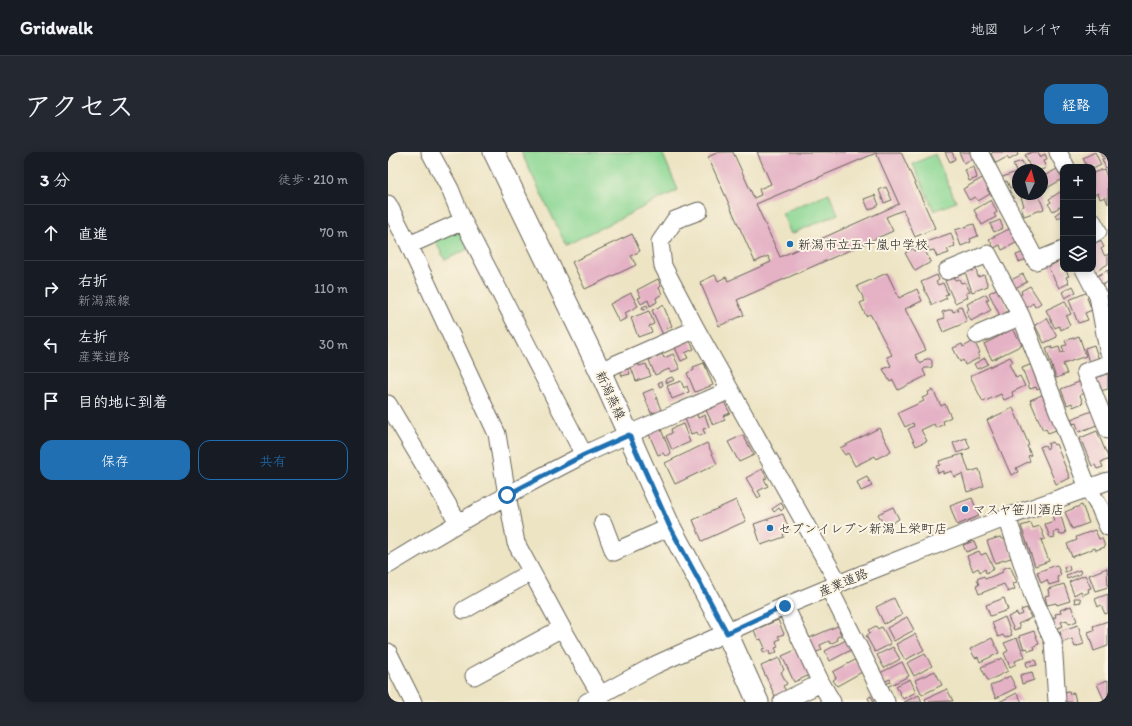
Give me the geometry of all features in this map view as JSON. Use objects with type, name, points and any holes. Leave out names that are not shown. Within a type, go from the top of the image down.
[{"type":"main road","name":"新潟燕線","points":[[494,152],[600,371],[670,527],[727,633],[758,702]]},
{"type":"street","points":[[430,152],[450,188],[463,221],[584,455]]},
{"type":"street","points":[[978,152],[1036,261],[1060,251]]},
{"type":"street","points":[[1058,152],[1064,164]]},
{"type":"street","points":[[388,204],[409,244],[497,434],[516,543],[562,628],[594,698]]},
{"type":"street","points":[[699,211],[675,220],[660,242],[663,266],[834,586],[886,702]]},
{"type":"street","points":[[409,244],[463,221]]},
{"type":"street","points":[[947,271],[988,254],[1021,316],[1088,488],[1100,508],[1108,527]]},
{"type":"street","points":[[1086,272],[1098,296],[1108,350]]},
{"type":"street","points":[[977,335],[1021,316]]},
{"type":"street","points":[[600,371],[696,329]]},
{"type":"street","points":[[1108,364],[1085,372],[1108,430]]},
{"type":"street","points":[[388,564],[458,522],[584,455],[730,390]]},
{"type":"street","points":[[388,404],[458,522]]},
{"type":"street","name":"産業道路","points":[[594,698],[655,665],[785,606],[1007,517],[1108,481]]},
{"type":"street","points":[[1007,517],[1034,599],[1053,641],[1057,702]]},
{"type":"street","points":[[603,523],[614,552],[670,527]]},
{"type":"street","points":[[464,610],[531,572]]},
{"type":"street","points":[[785,606],[821,683],[832,702]]},
{"type":"street","points":[[474,676],[562,628]]},
{"type":"street","points":[[388,652],[413,702]]},
{"type":"street","points":[[782,702],[821,683]]},
{"type":"green space","points":[[521,152],[662,152],[678,190],[566,245]]},
{"type":"green space","points":[[935,154],[956,202],[934,211],[913,164]]},
{"type":"green space","points":[[829,193],[838,214],[791,234],[782,213]]},
{"type":"green space","points":[[458,229],[468,249],[445,260],[433,237]]},
{"type":"building","points":[[719,152],[733,152],[754,198],[761,195],[759,189],[771,184],[757,152],[901,152],[935,228],[915,237],[903,210],[886,217],[893,231],[737,300],[744,315],[719,326],[700,282],[715,275],[718,281],[726,277],[728,281],[771,262],[768,256],[755,262],[708,157]],"holes":[[[876,153],[899,204],[780,257],[756,204]]]},
{"type":"building","points":[[945,152],[952,152],[955,159],[950,162]]},
{"type":"building","points":[[959,152],[974,152],[976,157],[964,163]]},
{"type":"building","points":[[993,152],[1017,152],[1018,155],[1009,160],[1007,157],[996,163],[991,154]]},
{"type":"building","points":[[1032,152],[1038,152],[1040,157],[1045,154],[1047,159],[1043,161],[1044,164],[1029,164],[1025,155]]},
{"type":"building","points":[[1095,152],[1101,165],[1096,168],[1096,164],[1086,164],[1083,158]]},
{"type":"building","points":[[1100,152],[1108,152],[1108,154],[1102,157]]},
{"type":"building","points":[[1108,157],[1108,173],[1102,159]]},
{"type":"building","points":[[1022,161],[1023,164],[1013,164]]},
{"type":"building","points":[[974,167],[977,178],[969,181],[965,170]]},
{"type":"building","points":[[1057,169],[1060,174],[1060,181],[1048,187],[1048,174]]},
{"type":"building","points":[[1104,169],[1108,180],[1108,204],[1105,197],[1100,199],[1098,193],[1096,194],[1096,172]]},
{"type":"building","points":[[1012,174],[1012,187],[1010,188],[1007,181],[1002,182],[1000,178]]},
{"type":"building","points":[[986,176],[992,187],[987,189],[990,194],[978,201],[975,197],[969,200],[963,189]]},
{"type":"building","points":[[886,187],[892,200],[884,203],[879,190]]},
{"type":"building","points":[[1060,192],[1060,207],[1053,211],[1048,204],[1051,202],[1049,199]]},
{"type":"building","points":[[875,195],[879,205],[869,210],[864,199]]},
{"type":"building","points":[[991,200],[997,212],[994,214],[996,217],[982,225],[974,210]]},
{"type":"building","points":[[1022,200],[1040,200],[1044,209],[1024,216],[1021,207],[1024,206]]},
{"type":"building","points":[[1060,211],[1060,217],[1057,219],[1055,215]]},
{"type":"building","points":[[1000,220],[1003,228],[994,232],[990,224]]},
{"type":"building","points":[[974,224],[978,236],[970,239],[971,242],[961,246],[955,230]]},
{"type":"building","points":[[1013,227],[1020,241],[1002,250],[1000,245],[994,248],[989,239]]},
{"type":"building","points":[[951,233],[955,246],[947,249],[949,253],[937,257],[934,250],[929,251],[926,242]]},
{"type":"building","points":[[632,234],[640,251],[631,256],[636,265],[585,289],[572,262]]},
{"type":"building","points":[[1100,240],[1104,247],[1101,249],[1105,256],[1108,254],[1108,264],[1096,271],[1096,242]]},
{"type":"building","points":[[923,247],[931,262],[915,271],[905,253],[914,248],[915,251]]},
{"type":"building","points":[[1027,251],[1030,258],[1019,262],[1016,255]]},
{"type":"building","points":[[1060,261],[1060,272],[1067,272],[1069,276],[1066,277],[1069,283],[1059,288],[1048,267]]},
{"type":"building","points":[[970,266],[972,271],[976,269],[978,277],[984,275],[988,286],[972,292],[964,269]]},
{"type":"building","points":[[1108,270],[1108,282],[1102,285],[1097,276]]},
{"type":"building","points":[[887,273],[899,298],[917,289],[922,301],[905,309],[926,350],[915,355],[921,364],[926,359],[930,359],[932,361],[932,367],[925,368],[923,370],[926,376],[898,390],[893,380],[890,382],[883,369],[891,366],[887,357],[892,355],[870,314],[866,316],[860,303],[865,301],[857,286]]},
{"type":"building","points":[[1023,274],[1027,282],[1013,289],[1009,281]]},
{"type":"building","points":[[937,275],[939,280],[936,282],[938,285],[943,283],[948,294],[945,295],[947,298],[932,305],[921,282]]},
{"type":"building","points":[[954,277],[955,280],[959,279],[961,283],[965,282],[970,292],[966,293],[968,297],[955,303],[945,281]]},
{"type":"building","points":[[658,279],[661,286],[659,288],[662,294],[656,298],[657,302],[650,306],[648,300],[641,304],[638,298],[641,297],[637,290]]},
{"type":"building","points":[[1030,286],[1041,303],[1035,307],[1033,303],[1025,309],[1018,297],[1022,294],[1021,291]]},
{"type":"building","points":[[1073,286],[1076,292],[1065,298],[1062,292]]},
{"type":"building","points":[[998,288],[1008,311],[1005,313],[1007,317],[1002,320],[989,293]]},
{"type":"building","points":[[1088,292],[1089,297],[1087,298],[1092,310],[1085,313],[1088,320],[1078,323],[1069,300]]},
{"type":"building","points":[[631,293],[638,306],[625,313],[627,318],[619,322],[610,304]]},
{"type":"building","points":[[986,294],[989,299],[986,300],[991,310],[971,321],[966,311],[969,309],[967,304]]},
{"type":"building","points":[[1065,301],[1071,314],[1066,316],[1070,325],[1061,330],[1059,326],[1055,328],[1046,310]]},
{"type":"building","points":[[647,305],[648,308],[643,310],[642,307]]},
{"type":"building","points":[[663,305],[672,326],[666,329],[668,333],[663,335],[652,310]]},
{"type":"building","points":[[961,306],[967,322],[943,332],[938,320],[945,318],[942,312],[952,309],[953,312],[958,310],[957,307]]},
{"type":"building","points":[[649,311],[654,324],[649,326],[652,332],[638,337],[631,318]]},
{"type":"building","points":[[1047,318],[1057,337],[1044,343],[1035,325]]},
{"type":"building","points":[[1013,329],[1022,345],[992,360],[984,344]]},
{"type":"building","points":[[1079,336],[1086,356],[1063,364],[1067,374],[1056,378],[1046,348],[1051,346],[1052,349],[1059,347],[1061,353],[1064,352],[1062,346],[1067,345],[1065,341]]},
{"type":"building","points":[[689,339],[694,349],[685,353],[688,358],[681,361],[674,345]]},
{"type":"building","points":[[974,341],[980,353],[978,354],[979,358],[965,365],[963,360],[960,362],[953,348],[962,344],[963,347]]},
{"type":"building","points":[[1094,345],[1099,360],[1089,363],[1085,348]]},
{"type":"building","points":[[662,354],[664,358],[673,354],[680,369],[671,372],[669,369],[655,375],[649,360]]},
{"type":"building","points":[[1010,357],[1013,362],[1009,364],[1016,378],[1020,376],[1025,386],[1012,392],[1013,396],[1004,400],[1001,394],[983,402],[970,376]]},
{"type":"building","points":[[985,358],[988,364],[977,369],[974,364]]},
{"type":"building","points":[[638,361],[639,366],[646,364],[651,376],[636,381],[630,364]]},
{"type":"building","points":[[704,363],[713,385],[695,392],[687,373],[694,370],[693,367]]},
{"type":"building","points":[[1035,363],[1044,387],[1037,390],[1036,387],[1030,389],[1022,368]]},
{"type":"building","points":[[626,364],[630,374],[622,376],[619,367]]},
{"type":"building","points":[[1108,373],[1108,389],[1100,391],[1095,378]]},
{"type":"building","points":[[672,377],[674,380],[667,383],[665,380]]},
{"type":"building","points":[[1084,380],[1089,392],[1080,395],[1083,403],[1073,407],[1072,403],[1067,405],[1061,389]]},
{"type":"building","points":[[662,381],[663,385],[660,387],[658,383]]},
{"type":"building","points":[[681,381],[684,388],[687,386],[689,392],[672,399],[667,386]]},
{"type":"building","points":[[653,389],[663,415],[658,417],[656,412],[651,413],[643,393]]},
{"type":"building","points":[[933,390],[941,406],[945,404],[951,417],[943,421],[944,424],[936,428],[934,424],[921,430],[927,441],[916,446],[908,429],[914,426],[913,423],[905,427],[898,413],[924,401],[922,398],[929,395],[928,392]]},
{"type":"building","points":[[1044,394],[1059,429],[1048,433],[1046,429],[1043,430],[1030,400]]},
{"type":"building","points":[[723,400],[730,413],[723,416],[725,420],[713,425],[705,408]]},
{"type":"building","points":[[1013,408],[1029,445],[1027,446],[1031,455],[1028,456],[1030,461],[1016,468],[1018,472],[1011,475],[987,420]]},
{"type":"building","points":[[1097,409],[1102,423],[1079,432],[1076,423],[1073,424],[1071,419]]},
{"type":"building","points":[[696,412],[698,418],[705,415],[709,427],[703,429],[705,434],[699,436],[697,432],[691,434],[684,416]]},
{"type":"building","points":[[683,424],[690,442],[672,450],[666,436],[672,433],[671,429]]},
{"type":"building","points":[[660,427],[671,454],[665,456],[663,453],[658,455],[648,432]]},
{"type":"building","points":[[879,428],[891,451],[876,459],[875,456],[855,466],[848,453],[845,455],[840,448]]},
{"type":"building","points":[[1097,431],[1108,460],[1101,462],[1103,467],[1097,469],[1095,465],[1092,466],[1080,438]]},
{"type":"building","points":[[743,435],[754,455],[739,462],[728,442]]},
{"type":"building","points":[[966,438],[970,448],[957,453],[953,443]]},
{"type":"building","points":[[1052,442],[1054,445],[1056,444],[1070,478],[1056,484],[1040,447],[1045,445],[1047,449],[1049,447],[1048,444]]},
{"type":"building","points":[[707,443],[717,464],[675,484],[665,463]]},
{"type":"building","points":[[963,454],[969,472],[979,469],[984,486],[967,492],[962,474],[954,477],[952,471],[943,474],[943,471],[938,473],[936,466],[940,465],[939,461]]},
{"type":"building","points":[[762,469],[767,478],[764,479],[768,486],[758,491],[761,496],[758,498],[746,478]]},
{"type":"building","points":[[867,477],[872,486],[861,491],[857,482]]},
{"type":"building","points":[[972,498],[979,516],[957,525],[950,506]]},
{"type":"building","points":[[736,500],[746,521],[702,541],[693,520]]},
{"type":"building","points":[[781,503],[784,508],[781,511],[779,508],[774,512],[772,509]]},
{"type":"building","points":[[1082,505],[1089,523],[1072,529],[1065,512]]},
{"type":"building","points":[[893,507],[899,519],[885,527],[878,514]]},
{"type":"building","points":[[1060,513],[1066,533],[1060,535],[1058,531],[1053,532],[1055,537],[1050,538],[1045,524],[1054,521],[1052,515]]},
{"type":"building","points":[[783,514],[790,532],[783,534],[784,537],[761,545],[754,524]]},
{"type":"building","points":[[1031,523],[1033,528],[1040,526],[1045,539],[1041,540],[1049,561],[1035,566],[1021,526]]},
{"type":"building","points":[[1095,530],[1099,539],[1102,538],[1105,547],[1096,550],[1095,548],[1072,557],[1067,544],[1077,540],[1076,537]]},
{"type":"building","points":[[1000,537],[1008,542],[1014,557],[995,563],[987,541]]},
{"type":"building","points":[[974,541],[977,548],[966,552],[963,545]]},
{"type":"building","points":[[979,551],[981,555],[986,553],[994,569],[986,573],[985,569],[980,572],[978,568],[973,571],[967,556]]},
{"type":"building","points":[[1057,565],[1061,575],[1057,577],[1059,582],[1049,585],[1047,580],[1041,583],[1037,572]]},
{"type":"building","points":[[1010,566],[1017,582],[1013,584],[1015,589],[1008,592],[1004,584],[979,594],[976,586],[979,585],[977,579],[984,576],[985,579],[1003,572],[1002,569]]},
{"type":"building","points":[[1069,566],[1070,570],[1065,572],[1064,567]]},
{"type":"building","points":[[1107,568],[1108,587],[1095,591],[1089,575]]},
{"type":"building","points":[[1080,570],[1081,574],[1067,579],[1066,575]]},
{"type":"building","points":[[1085,575],[1091,588],[1088,589],[1089,592],[1083,595],[1081,591],[1074,595],[1069,582]]},
{"type":"building","points":[[1064,584],[1070,601],[1057,605],[1056,603],[1047,605],[1045,596],[1049,595],[1048,589]]},
{"type":"building","points":[[1108,594],[1108,613],[1105,614],[1101,605],[1098,607],[1095,599]]},
{"type":"building","points":[[894,598],[902,615],[884,624],[876,607]]},
{"type":"building","points":[[1004,598],[1008,610],[990,616],[986,605]]},
{"type":"building","points":[[1074,598],[1080,598],[1081,602],[1075,603]]},
{"type":"building","points":[[1071,606],[1077,621],[1069,624],[1067,620],[1061,622],[1063,626],[1055,629],[1051,619],[1056,617],[1055,614],[1061,613],[1060,610]]},
{"type":"building","points":[[1027,608],[1031,618],[1018,624],[1020,628],[1014,630],[1008,617],[1017,613],[1018,616],[1023,614],[1021,610]]},
{"type":"building","points":[[907,617],[914,630],[894,641],[887,628]]},
{"type":"building","points":[[1005,617],[1012,635],[1005,638],[1003,635],[998,637],[992,623]]},
{"type":"building","points":[[778,620],[784,634],[778,636],[780,639],[776,641],[778,647],[775,648],[777,652],[770,655],[769,651],[764,653],[762,649],[765,648],[761,639],[758,640],[754,630]]},
{"type":"building","points":[[1108,621],[1108,646],[1094,651],[1088,632],[1094,630],[1093,626]]},
{"type":"building","points":[[840,625],[842,629],[839,630],[841,635],[837,637],[838,640],[830,644],[829,641],[820,645],[822,650],[814,653],[807,639]]},
{"type":"building","points":[[1078,625],[1084,644],[1075,647],[1072,639],[1058,644],[1056,637],[1061,635],[1060,631]]},
{"type":"building","points":[[876,626],[877,629],[882,627],[891,644],[875,652],[866,636],[870,633],[868,630]]},
{"type":"building","points":[[1034,631],[1039,644],[1034,646],[1035,649],[1029,651],[1027,648],[1024,649],[1019,636]]},
{"type":"building","points":[[915,634],[924,650],[905,660],[896,644]]},
{"type":"building","points":[[992,638],[999,653],[980,662],[978,657],[975,658],[970,649]]},
{"type":"building","points":[[1017,638],[1025,657],[1015,661],[1016,664],[1010,667],[1004,653],[1008,651],[1004,643]]},
{"type":"building","points":[[848,639],[853,649],[830,661],[825,651]]},
{"type":"building","points":[[893,647],[900,659],[884,668],[877,655]]},
{"type":"building","points":[[800,648],[812,674],[794,682],[782,656]]},
{"type":"building","points":[[925,654],[932,666],[914,676],[907,663]]},
{"type":"building","points":[[779,658],[784,670],[781,672],[787,684],[783,686],[786,691],[775,696],[761,666]]},
{"type":"building","points":[[1002,658],[1008,671],[988,681],[981,667]]},
{"type":"building","points":[[855,660],[862,672],[837,686],[833,680],[836,678],[833,672]]},
{"type":"building","points":[[1035,660],[1037,665],[1027,667],[1026,662]]},
{"type":"building","points":[[902,662],[909,676],[887,687],[885,684],[891,682],[890,679],[882,683],[878,674]]},
{"type":"building","points":[[935,671],[942,685],[922,695],[915,680]]},
{"type":"building","points":[[1032,672],[1034,680],[1022,684],[1020,675]]},
{"type":"building","points":[[1010,676],[1016,688],[996,698],[990,686]]},
{"type":"building","points":[[910,679],[916,692],[903,699],[896,686]]},
{"type":"building","points":[[1108,680],[1108,702],[1105,702],[1097,684]]},
{"type":"building","points":[[947,689],[953,701],[926,702],[925,699]]},
{"type":"building","points":[[1069,691],[1070,694],[1074,693],[1076,702],[1061,702],[1063,692]]},
{"type":"building","points":[[1017,693],[1022,702],[999,702]]},
{"type":"building","points":[[919,695],[922,702],[904,702]]},
{"type":"building","points":[[871,696],[874,702],[870,702],[868,698]]},
{"type":"place","name":"新潟市立五十嵐中学校","points":[[790,244]]},
{"type":"place","name":"マスヤ笹川酒店","points":[[965,509]]},
{"type":"place","name":"セブンイレブン新潟上栄町店","points":[[770,528]]},
{"type":"route","points":[[507,495],[584,455],[629,435],[670,527],[727,633],[785,606]]}]
